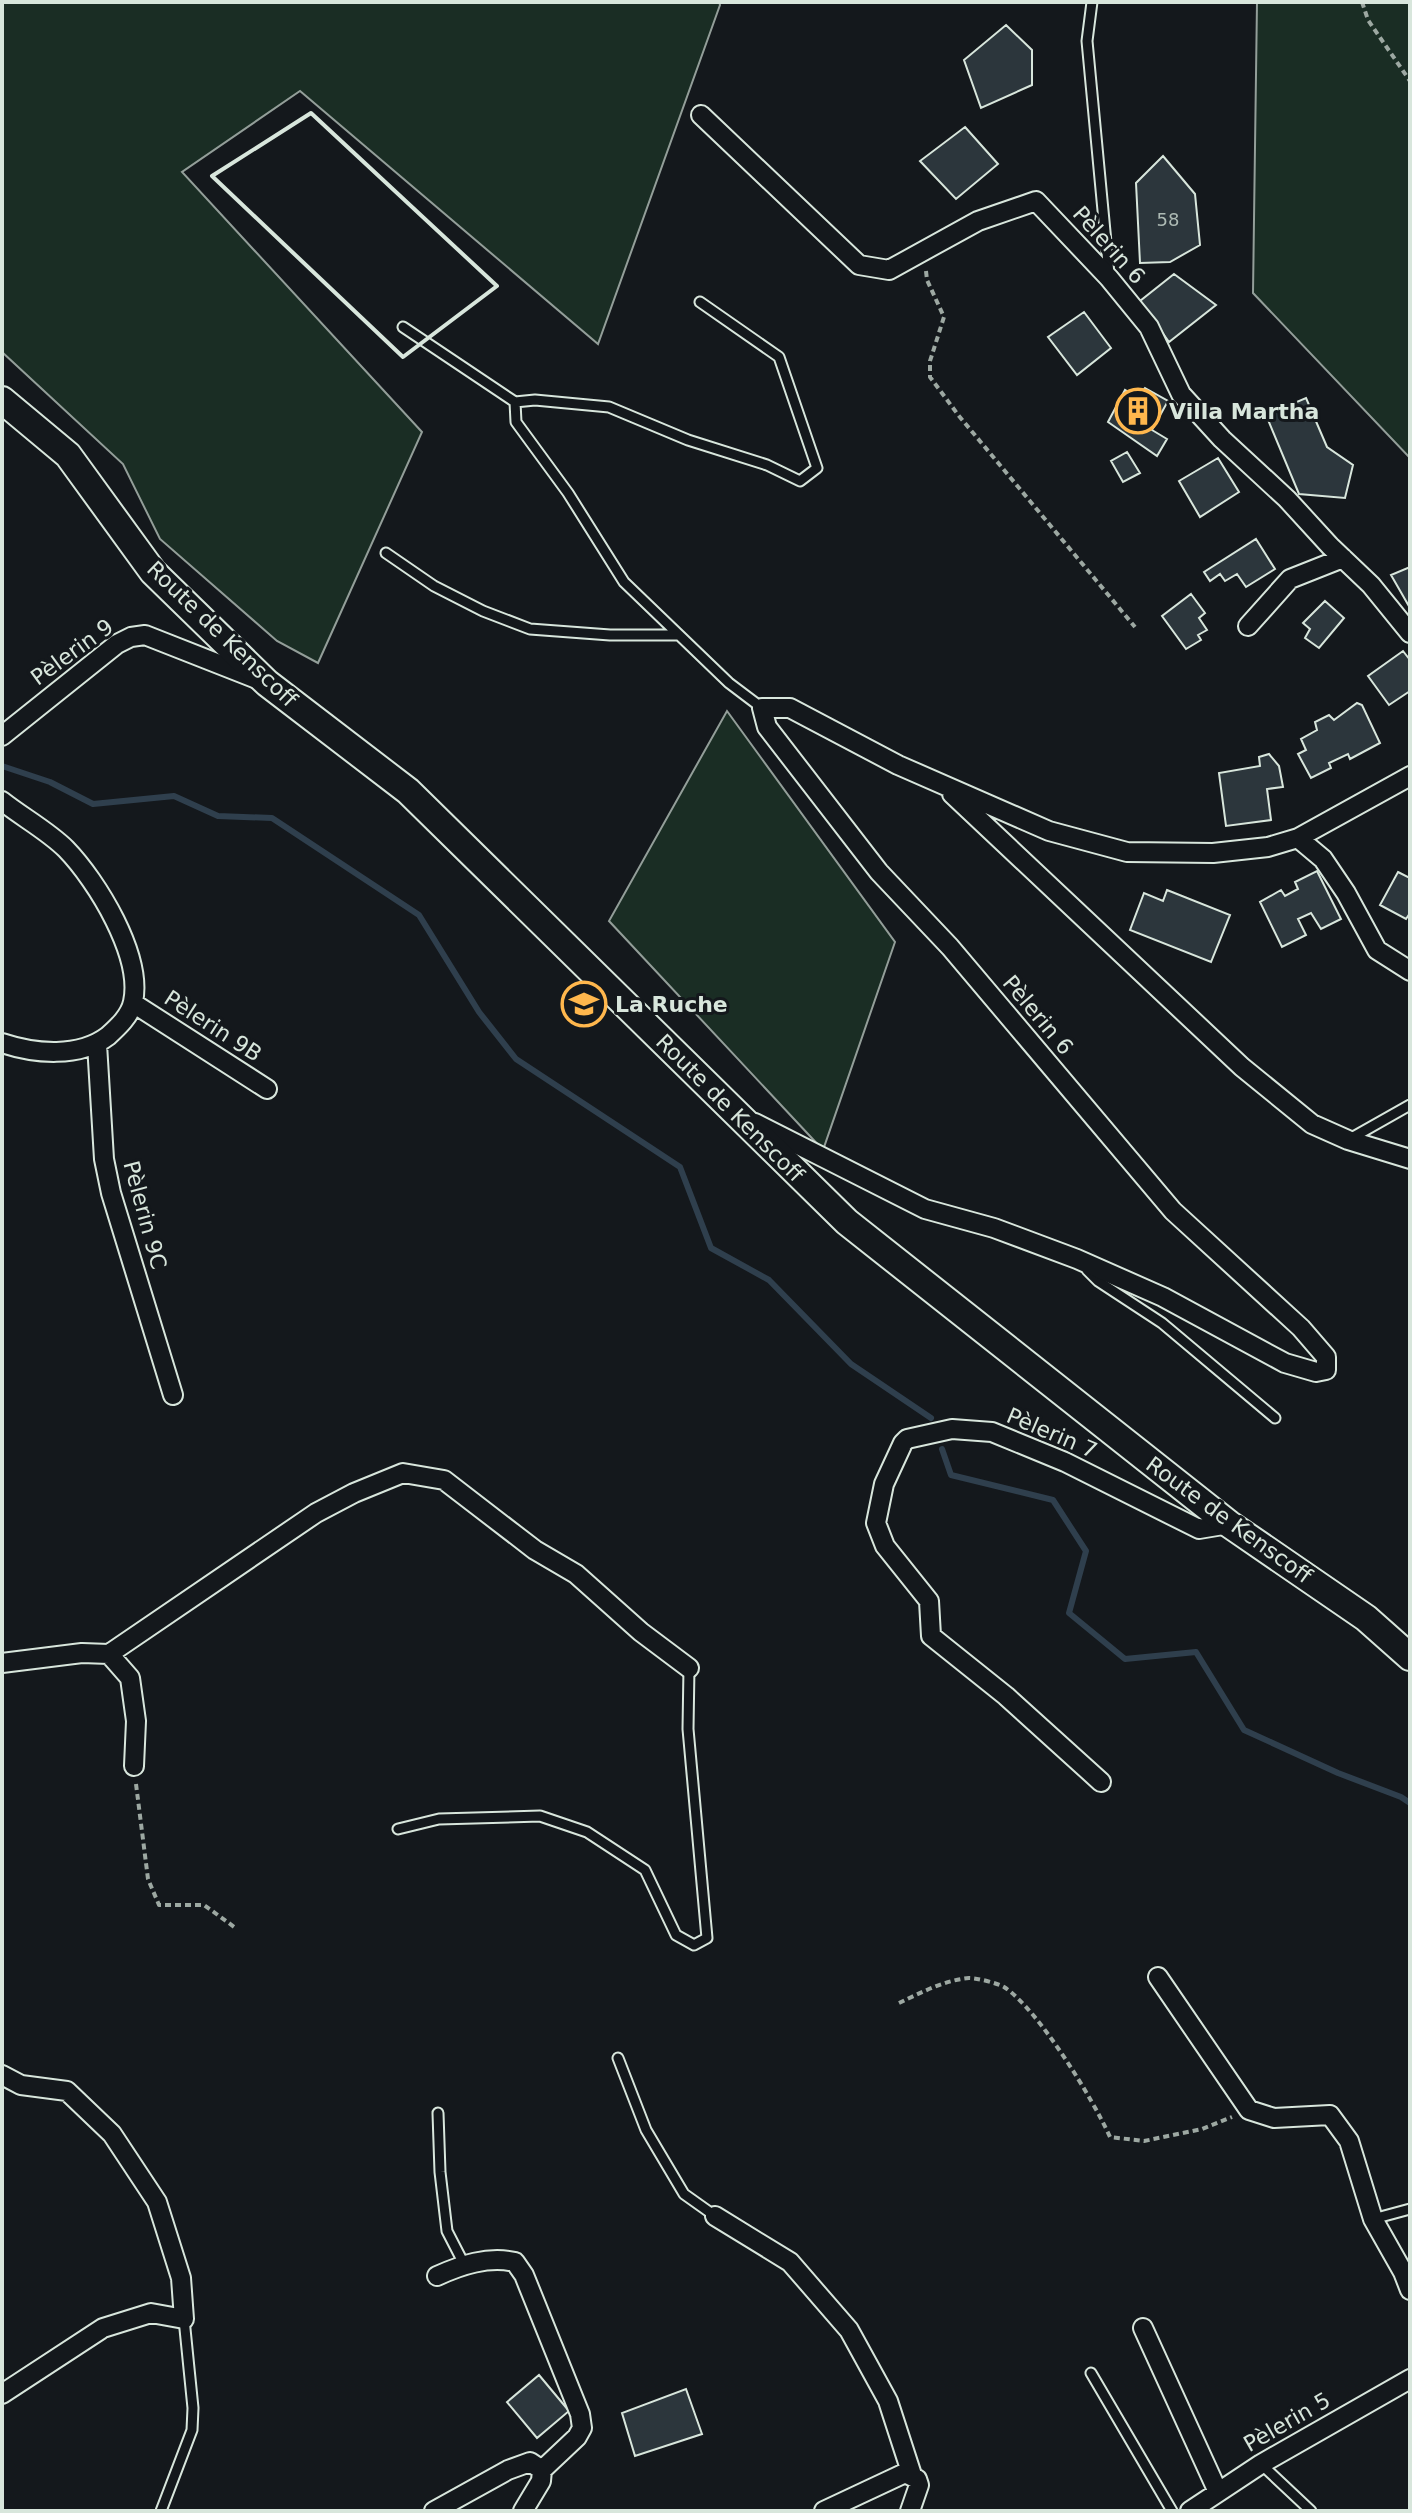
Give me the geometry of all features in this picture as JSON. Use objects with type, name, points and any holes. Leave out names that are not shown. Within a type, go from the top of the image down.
[{"type":"main road","name":"Route de Kenscoff","points":[[2,400],[68,455],[153,572],[267,683],[408,791],[847,1222],[1229,1524],[1366,1618],[1410,1657]]},
{"type":"street","name":"Pèlerin 6","points":[[701,115],[859,265],[889,270],[978,221],[1036,201],[1109,278],[1149,327],[1181,394],[1222,439],[1287,499],[1371,585],[1410,633]]},
{"type":"street","points":[[1248,626],[1290,579],[1343,558]]},
{"type":"street","name":"Pèlerin 9","points":[[2,736],[117,644],[131,637],[145,635],[267,683]]},
{"type":"street","name":"Pèlerin 6","points":[[735,1113],[925,1209],[994,1228],[1077,1259],[1163,1297],[1285,1363],[1316,1372],[1326,1370],[1326,1357],[1301,1328],[1173,1211],[950,947],[879,872],[767,727],[762,708]]},
{"type":"street","points":[[762,708],[790,708],[898,765],[1049,831],[1127,852],[1213,853],[1268,847],[1298,838],[1410,776]]},
{"type":"street","points":[[942,784],[1242,1067],[1312,1124],[1348,1140],[1410,1159]]},
{"type":"street","points":[[2,801],[65,849],[104,899],[127,950],[133,974],[133,1003],[121,1025],[97,1044],[61,1052],[2,1043]]},
{"type":"street","points":[[1298,838],[1323,859],[1346,893],[1377,950],[1410,971]]},
{"type":"street","name":"Pèlerin 9B","points":[[133,1003],[267,1089]]},
{"type":"street","name":"Pèlerin 9C","points":[[97,1044],[104,1159],[111,1193],[173,1395]]},
{"type":"street","name":"Pèlerin 7","points":[[1101,1782],[1006,1696],[931,1636],[929,1601],[885,1546],[876,1523],[884,1484],[903,1443],[907,1439],[952,1429],[992,1432],[1065,1462],[1199,1529],[1229,1524]]},
{"type":"street","points":[[2,1663],[82,1653],[109,1654],[316,1513],[403,1473],[444,1480],[535,1550],[576,1574],[641,1632],[689,1668]]},
{"type":"street","points":[[109,1654],[130,1678],[136,1721],[134,1766]]},
{"type":"street","points":[[1158,1977],[1249,2110],[1274,2118],[1330,2115],[1349,2141],[1373,2219],[1410,2290]]},
{"type":"street","points":[[2,2075],[21,2085],[67,2091],[112,2134],[157,2202],[181,2278],[184,2319],[151,2313],[103,2328],[2,2394]]},
{"type":"street","points":[[715,2216],[790,2262],[849,2330],[888,2401],[912,2475],[919,2485],[910,2511]]},
{"type":"street","points":[[437,2276],[464,2264],[515,2262],[524,2275],[580,2414],[582,2428],[577,2437],[542,2470],[541,2481],[523,2511]]},
{"type":"street","points":[[1143,2328],[1218,2492]]},
{"type":"street","name":"Pèlerin 5","points":[[1190,2511],[1261,2464],[1410,2379]]},
{"type":"street","points":[[434,2511],[508,2470],[530,2462],[542,2470]]},
{"type":"street","points":[[824,2511],[899,2474],[912,2475]]},
{"type":"lane","points":[[1092,2],[1087,41],[1109,278]]},
{"type":"lane","points":[[403,327],[515,402],[535,400],[609,407],[688,440],[767,465],[800,481],[817,468],[779,357],[700,302]]},
{"type":"lane","points":[[515,402],[516,422],[568,493],[624,582],[729,683],[762,708]]},
{"type":"lane","points":[[386,553],[434,586],[483,611],[530,629],[610,635],[679,635]]},
{"type":"lane","points":[[1348,1140],[1410,1105]]},
{"type":"lane","points":[[1077,1259],[1098,1281],[1162,1323],[1275,1418]]},
{"type":"lane","points":[[398,1829],[439,1819],[540,1816],[587,1832],[645,1870],[676,1935],[694,1945],[707,1938],[688,1729],[689,1668]]},
{"type":"lane","points":[[618,2058],[646,2130],[684,2194],[715,2216]]},
{"type":"lane","points":[[438,2113],[440,2172],[447,2231],[464,2264]]},
{"type":"lane","points":[[1373,2219],[1410,2209]]},
{"type":"lane","points":[[161,2511],[192,2430],[193,2408],[184,2319]]},
{"type":"lane","points":[[1091,2373],[1172,2511]]},
{"type":"lane","points":[[1261,2464],[1311,2511]]},
{"type":"path","points":[[1362,2],[1368,20],[1410,81]]},
{"type":"path","points":[[923,253],[927,280],[944,317],[930,361],[930,377],[1135,627]]},
{"type":"path","points":[[134,1766],[148,1879],[159,1905],[204,1905],[237,1929]]},
{"type":"path","points":[[899,2003],[928,1989],[970,1978],[1003,1987],[1030,2012],[1067,2061],[1110,2137],[1144,2141],[1202,2129],[1249,2110]]},
{"type":"green space","points":[[2,2],[719,2],[598,344],[300,91],[182,172],[422,432],[318,663],[277,641],[160,539],[123,464],[2,352]]},
{"type":"green space","points":[[1257,2],[1410,2],[1410,458],[1253,293]]},
{"type":"green space","points":[[727,711],[895,942],[823,1150],[609,921]]},
{"type":"building","points":[[1006,25],[1032,50],[1032,85],[981,108],[964,60]]},
{"type":"building","points":[[965,127],[998,164],[956,199],[920,161]]},
{"type":"building","points":[[1163,156],[1195,194],[1200,245],[1170,262],[1140,263],[1136,183]]},
{"type":"building","points":[[1174,274],[1216,305],[1169,342],[1140,301]]},
{"type":"building","points":[[1084,312],[1111,348],[1077,375],[1048,337]]},
{"type":"building","name":"Villa Martha","points":[[1145,388],[1168,401],[1152,430],[1167,439],[1157,456],[1108,422],[1125,390],[1137,397]]},
{"type":"building","points":[[1306,398],[1327,447],[1353,465],[1345,498],[1299,494],[1266,415]]},
{"type":"building","points":[[1127,452],[1140,473],[1123,482],[1111,461]]},
{"type":"building","points":[[1218,458],[1239,492],[1200,517],[1179,481]]},
{"type":"building","points":[[1256,539],[1275,569],[1246,587],[1237,574],[1225,581],[1220,574],[1210,581],[1204,572]]},
{"type":"building","points":[[1410,567],[1410,608],[1391,575]]},
{"type":"building","points":[[1191,594],[1205,613],[1199,618],[1207,630],[1198,635],[1201,640],[1186,649],[1162,616]]},
{"type":"building","points":[[1325,601],[1344,618],[1319,648],[1305,638],[1310,629],[1303,623]]},
{"type":"building","points":[[1403,651],[1410,660],[1410,691],[1389,705],[1368,676]]},
{"type":"building","points":[[1357,703],[1362,705],[1380,743],[1350,759],[1348,754],[1329,763],[1331,768],[1311,778],[1298,754],[1306,750],[1301,739],[1317,730],[1315,722],[1329,715],[1334,720]]},
{"type":"building","points":[[1269,754],[1279,766],[1283,787],[1267,789],[1271,820],[1226,826],[1219,773],[1260,766],[1259,757]]},
{"type":"building","points":[[1317,871],[1341,919],[1321,929],[1311,913],[1298,919],[1306,935],[1282,947],[1260,902],[1281,890],[1285,896],[1298,889],[1295,882]]},
{"type":"building","points":[[1398,872],[1410,878],[1410,913],[1406,919],[1380,905]]},
{"type":"building","points":[[1167,890],[1230,915],[1211,962],[1130,930],[1144,893],[1163,901]]},
{"type":"building","points":[[539,2375],[569,2411],[537,2438],[507,2402]]},
{"type":"building","points":[[686,2389],[702,2434],[635,2456],[622,2413]]},
{"type":"waterway","points":[[2,766],[50,782],[93,804],[174,796],[218,816],[272,818],[419,915],[479,1012],[516,1059],[680,1167],[711,1248],[769,1280],[851,1364],[931,1418]]},
{"type":"waterway","points":[[942,1449],[951,1475],[1053,1500],[1086,1551],[1069,1613],[1125,1659],[1196,1652],[1244,1730],[1410,1803]]},
{"type":"wall","points":[[311,113],[497,286],[403,357],[212,176],[311,113]]},
{"type":"place","name":"Villa Martha","points":[[1138,411]]},
{"type":"place","name":"La Ruche","points":[[584,1004]]}]
